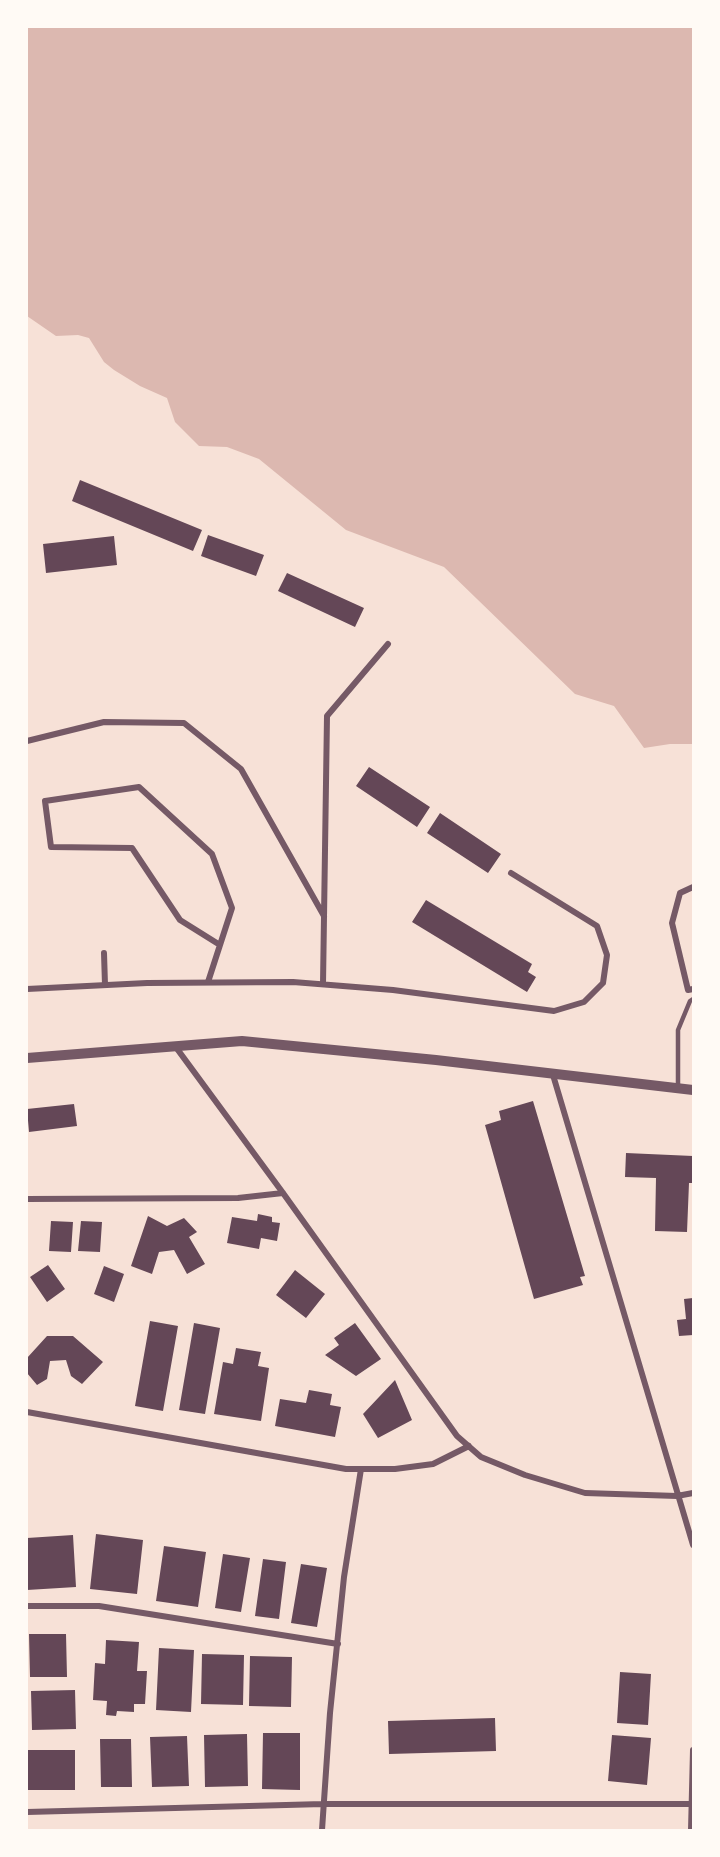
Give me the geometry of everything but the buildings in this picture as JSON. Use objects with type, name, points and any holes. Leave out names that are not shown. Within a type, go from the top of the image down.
[{"type":"street","points":[[323,984],[327,716],[388,645]]},
{"type":"street","points":[[27,741],[104,722],[184,723],[241,769],[324,916]]},
{"type":"street","points":[[208,982],[232,909],[212,854],[139,787],[45,801],[51,847],[132,849],[180,920],[220,945]]},
{"type":"street","points":[[27,989],[208,982],[293,982],[393,990],[554,1011],[584,1002],[603,983],[607,955],[597,926],[511,873]]},
{"type":"street","points":[[693,887],[680,893],[672,923],[688,990],[693,989]]},
{"type":"street","points":[[104,953],[105,985]]},
{"type":"street","points":[[27,1058],[242,1041],[436,1060],[693,1090]]},
{"type":"street","points":[[174,1046],[283,1193],[457,1436],[481,1456],[525,1475],[585,1493],[677,1496],[693,1493]]},
{"type":"street","points":[[553,1075],[693,1545]]},
{"type":"street","points":[[27,1199],[238,1198],[283,1193]]},
{"type":"street","points":[[27,1412],[335,1467],[361,1469],[395,1469],[433,1464],[469,1446]]},
{"type":"street","points":[[322,1830],[330,1713],[344,1577],[361,1469]]},
{"type":"street","points":[[27,1606],[99,1606],[338,1644]]},
{"type":"street","points":[[691,1830],[693,1750]]},
{"type":"street","points":[[27,1812],[323,1804],[692,1804]]},
{"type":"lane","points":[[678,1089],[678,1030],[690,1001],[693,999]]},
{"type":"shaded area","points":[[27,27],[693,27],[693,744],[670,744],[644,748],[614,706],[575,694],[444,567],[346,530],[259,459],[227,447],[199,446],[175,422],[167,398],[140,386],[114,370],[104,362],[89,338],[78,335],[56,336],[27,316]]}]
